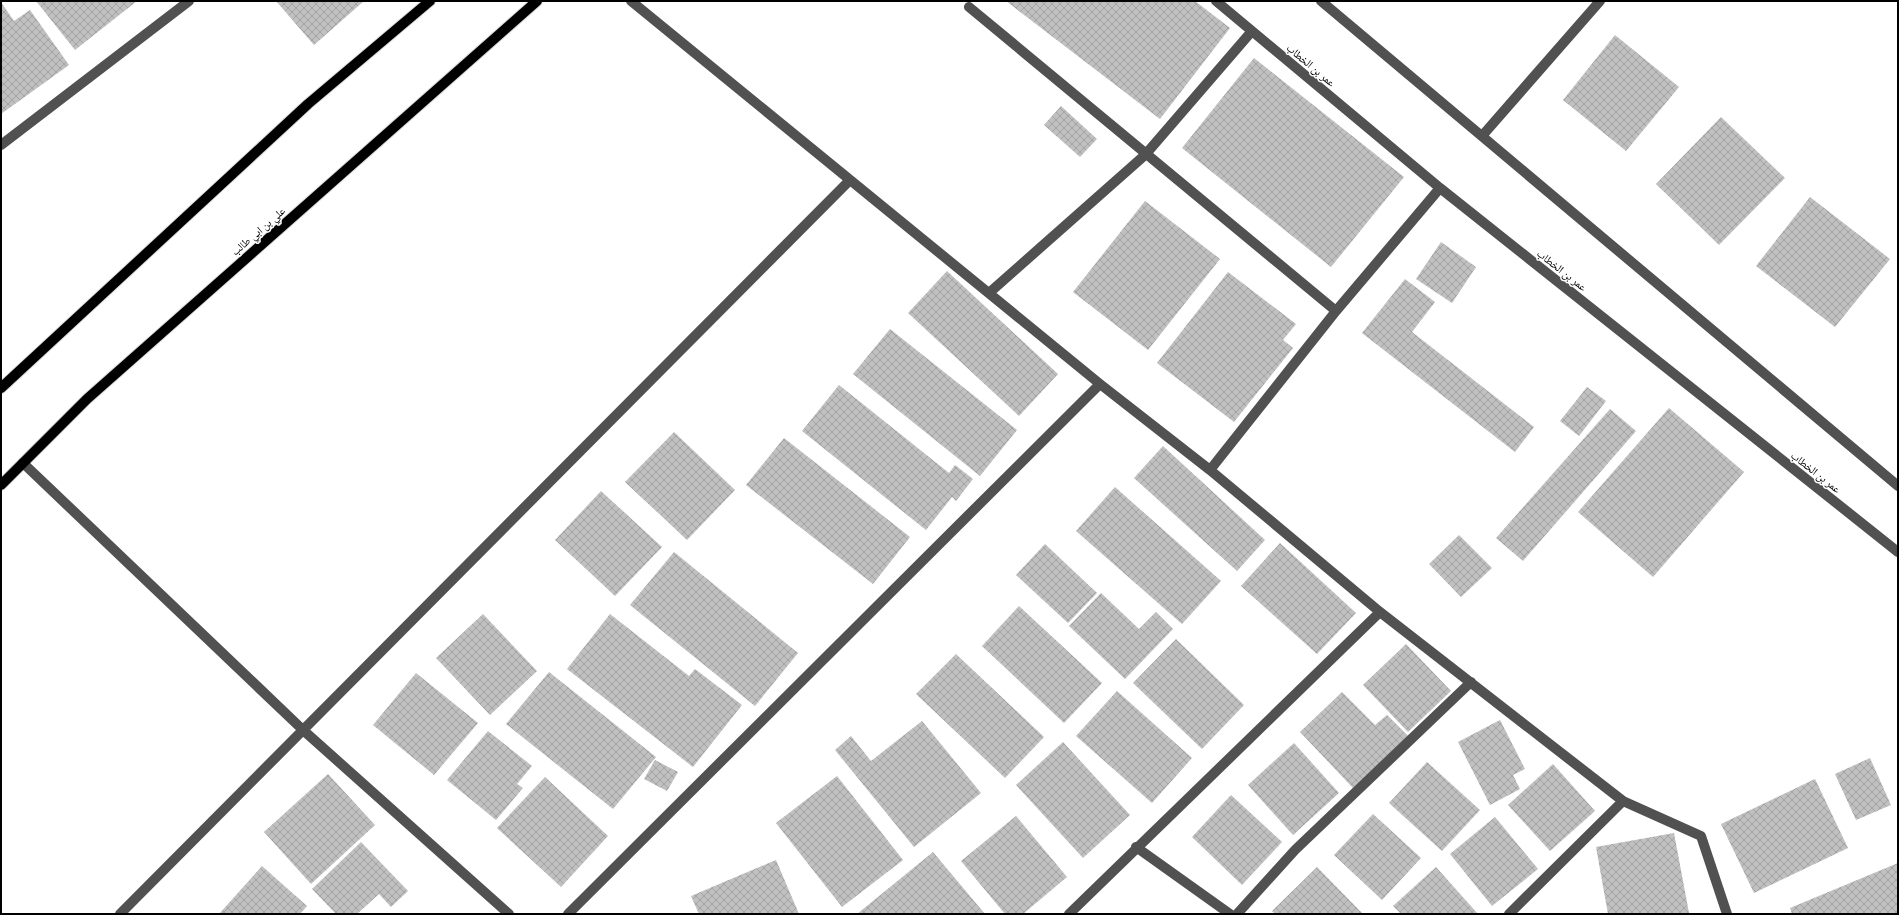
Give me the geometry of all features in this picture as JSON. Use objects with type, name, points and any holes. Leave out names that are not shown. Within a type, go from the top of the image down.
[{"type":"main road","points":[[1,388],[308,104],[430,1]]},
{"type":"main road","name":"علي بن ابي طالب","points":[[1,485],[87,399],[537,1]]},
{"type":"street","points":[[1,145],[189,1]]},
{"type":"street","points":[[631,1],[1100,384],[1210,470],[1380,612],[1623,801],[1701,836],[1728,914]]},
{"type":"street","name":"عمر بن الخطاب","points":[[1216,1],[1440,188],[1898,552]]},
{"type":"street","points":[[1322,1],[1898,486]]},
{"type":"street","points":[[1482,136],[1600,1]]},
{"type":"street","points":[[969,7],[1145,155],[1336,311]]},
{"type":"street","points":[[988,293],[1145,155],[1252,31]]},
{"type":"street","points":[[120,914],[850,180]]},
{"type":"street","points":[[1210,470],[1336,311],[1440,188]]},
{"type":"street","points":[[568,914],[1100,384]]},
{"type":"street","points":[[23,463],[303,730],[509,914]]},
{"type":"street","points":[[1069,914],[1136,847],[1380,612]]},
{"type":"street","points":[[1237,914],[1295,850],[1471,682]]},
{"type":"street","points":[[1510,914],[1623,801]]},
{"type":"street","points":[[1136,847],[1230,914]]},
{"type":"building","points":[[36,1],[137,1],[75,50]]},
{"type":"building","points":[[276,1],[364,1],[314,45]]},
{"type":"building","points":[[1006,1],[1195,1],[1230,28],[1160,119]]},
{"type":"building","points":[[1,2],[14,21],[30,10],[69,65],[1,114]]},
{"type":"building","points":[[1615,35],[1679,87],[1626,151],[1563,100]]},
{"type":"building","points":[[1254,58],[1404,177],[1331,267],[1182,148]]},
{"type":"building","points":[[1061,106],[1097,139],[1080,157],[1044,125]]},
{"type":"building","points":[[1721,117],[1785,178],[1719,245],[1656,184]]},
{"type":"building","points":[[1810,197],[1890,259],[1835,327],[1756,266]]},
{"type":"building","points":[[1145,201],[1220,259],[1148,350],[1073,292]]},
{"type":"building","points":[[1441,242],[1476,267],[1452,303],[1416,279]]},
{"type":"building","points":[[947,271],[1058,374],[1019,416],[908,313]]},
{"type":"building","points":[[1228,272],[1296,324],[1283,340],[1293,348],[1234,422],[1157,363]]},
{"type":"building","points":[[1405,279],[1435,302],[1412,332],[1534,427],[1515,452],[1362,333]]},
{"type":"building","points":[[890,329],[1017,430],[980,476],[853,374]]},
{"type":"building","points":[[839,385],[949,473],[955,465],[973,479],[956,501],[952,497],[926,530],[802,431]]},
{"type":"building","points":[[1587,387],[1606,401],[1579,436],[1560,421]]},
{"type":"building","points":[[1669,408],[1744,472],[1653,577],[1578,512]]},
{"type":"building","points":[[1610,409],[1636,431],[1523,561],[1496,538]]},
{"type":"building","points":[[674,432],[735,490],[687,540],[625,482]]},
{"type":"building","points":[[784,438],[910,537],[873,584],[746,485]]},
{"type":"building","points":[[1163,446],[1265,540],[1237,571],[1134,478]]},
{"type":"building","points":[[1115,487],[1221,581],[1182,624],[1076,531]]},
{"type":"building","points":[[601,491],[662,547],[615,596],[555,540]]},
{"type":"building","points":[[1459,535],[1492,568],[1461,597],[1429,564]]},
{"type":"building","points":[[1280,543],[1356,613],[1317,654],[1241,586]]},
{"type":"building","points":[[1045,544],[1097,593],[1068,623],[1016,575]]},
{"type":"building","points":[[674,552],[798,653],[755,706],[630,605]]},
{"type":"building","points":[[1101,593],[1139,629],[1156,612],[1173,629],[1125,679],[1069,626]]},
{"type":"building","points":[[1019,606],[1102,683],[1064,723],[982,646]]},
{"type":"building","points":[[483,614],[537,671],[490,715],[436,658]]},
{"type":"building","points":[[610,614],[689,676],[695,669],[742,705],[693,767],[567,669]]},
{"type":"building","points":[[1176,639],[1244,705],[1202,749],[1133,683]]},
{"type":"building","points":[[1406,644],[1451,691],[1408,732],[1363,685]]},
{"type":"building","points":[[956,654],[1044,737],[1005,778],[916,694]]},
{"type":"building","points":[[549,672],[656,757],[613,809],[506,724]]},
{"type":"building","points":[[416,673],[478,723],[434,775],[373,725]]},
{"type":"building","points":[[1117,691],[1192,758],[1152,803],[1076,736]]},
{"type":"building","points":[[1342,692],[1375,725],[1387,715],[1408,736],[1353,788],[1300,732]]},
{"type":"building","points":[[1500,720],[1525,769],[1513,775],[1520,789],[1490,805],[1458,742]]},
{"type":"building","points":[[922,721],[981,793],[914,847],[835,750],[851,736],[871,761]]},
{"type":"building","points":[[488,731],[532,766],[517,784],[523,788],[496,820],[447,780]]},
{"type":"building","points":[[1063,742],[1130,815],[1083,858],[1016,785]]},
{"type":"building","points":[[1294,743],[1339,793],[1293,835],[1248,785]]},
{"type":"building","points":[[1870,758],[1891,805],[1856,820],[1835,774]]},
{"type":"building","points":[[655,760],[678,772],[667,791],[644,779]]},
{"type":"building","points":[[1427,762],[1480,810],[1442,851],[1389,803]]},
{"type":"building","points":[[1553,764],[1595,811],[1550,851],[1508,805]]},
{"type":"building","points":[[328,774],[375,825],[311,884],[264,832]]},
{"type":"building","points":[[837,776],[903,860],[842,907],[776,823]]},
{"type":"building","points":[[545,777],[608,836],[561,887],[497,828]]},
{"type":"building","points":[[1815,779],[1848,848],[1754,893],[1721,824]]},
{"type":"building","points":[[1231,795],[1282,842],[1242,885],[1192,837]]},
{"type":"building","points":[[1373,814],[1421,858],[1382,900],[1334,855]]},
{"type":"building","points":[[1016,816],[1067,877],[1023,914],[1005,914],[961,861]]},
{"type":"building","points":[[1495,817],[1538,869],[1492,906],[1450,854]]},
{"type":"building","points":[[1674,833],[1689,913],[1608,914],[1596,847]]},
{"type":"building","points":[[361,842],[408,891],[391,907],[379,894],[357,914],[336,914],[312,889]]},
{"type":"building","points":[[933,852],[985,914],[857,914]]},
{"type":"building","points":[[776,860],[799,914],[699,914],[691,896]]},
{"type":"building","points":[[1898,863],[1898,914],[1792,914],[1790,908]]},
{"type":"building","points":[[262,866],[307,906],[300,914],[219,914]]},
{"type":"building","points":[[1317,867],[1363,914],[1275,914],[1272,911]]},
{"type":"building","points":[[1436,867],[1478,914],[1401,914],[1393,906]]}]
